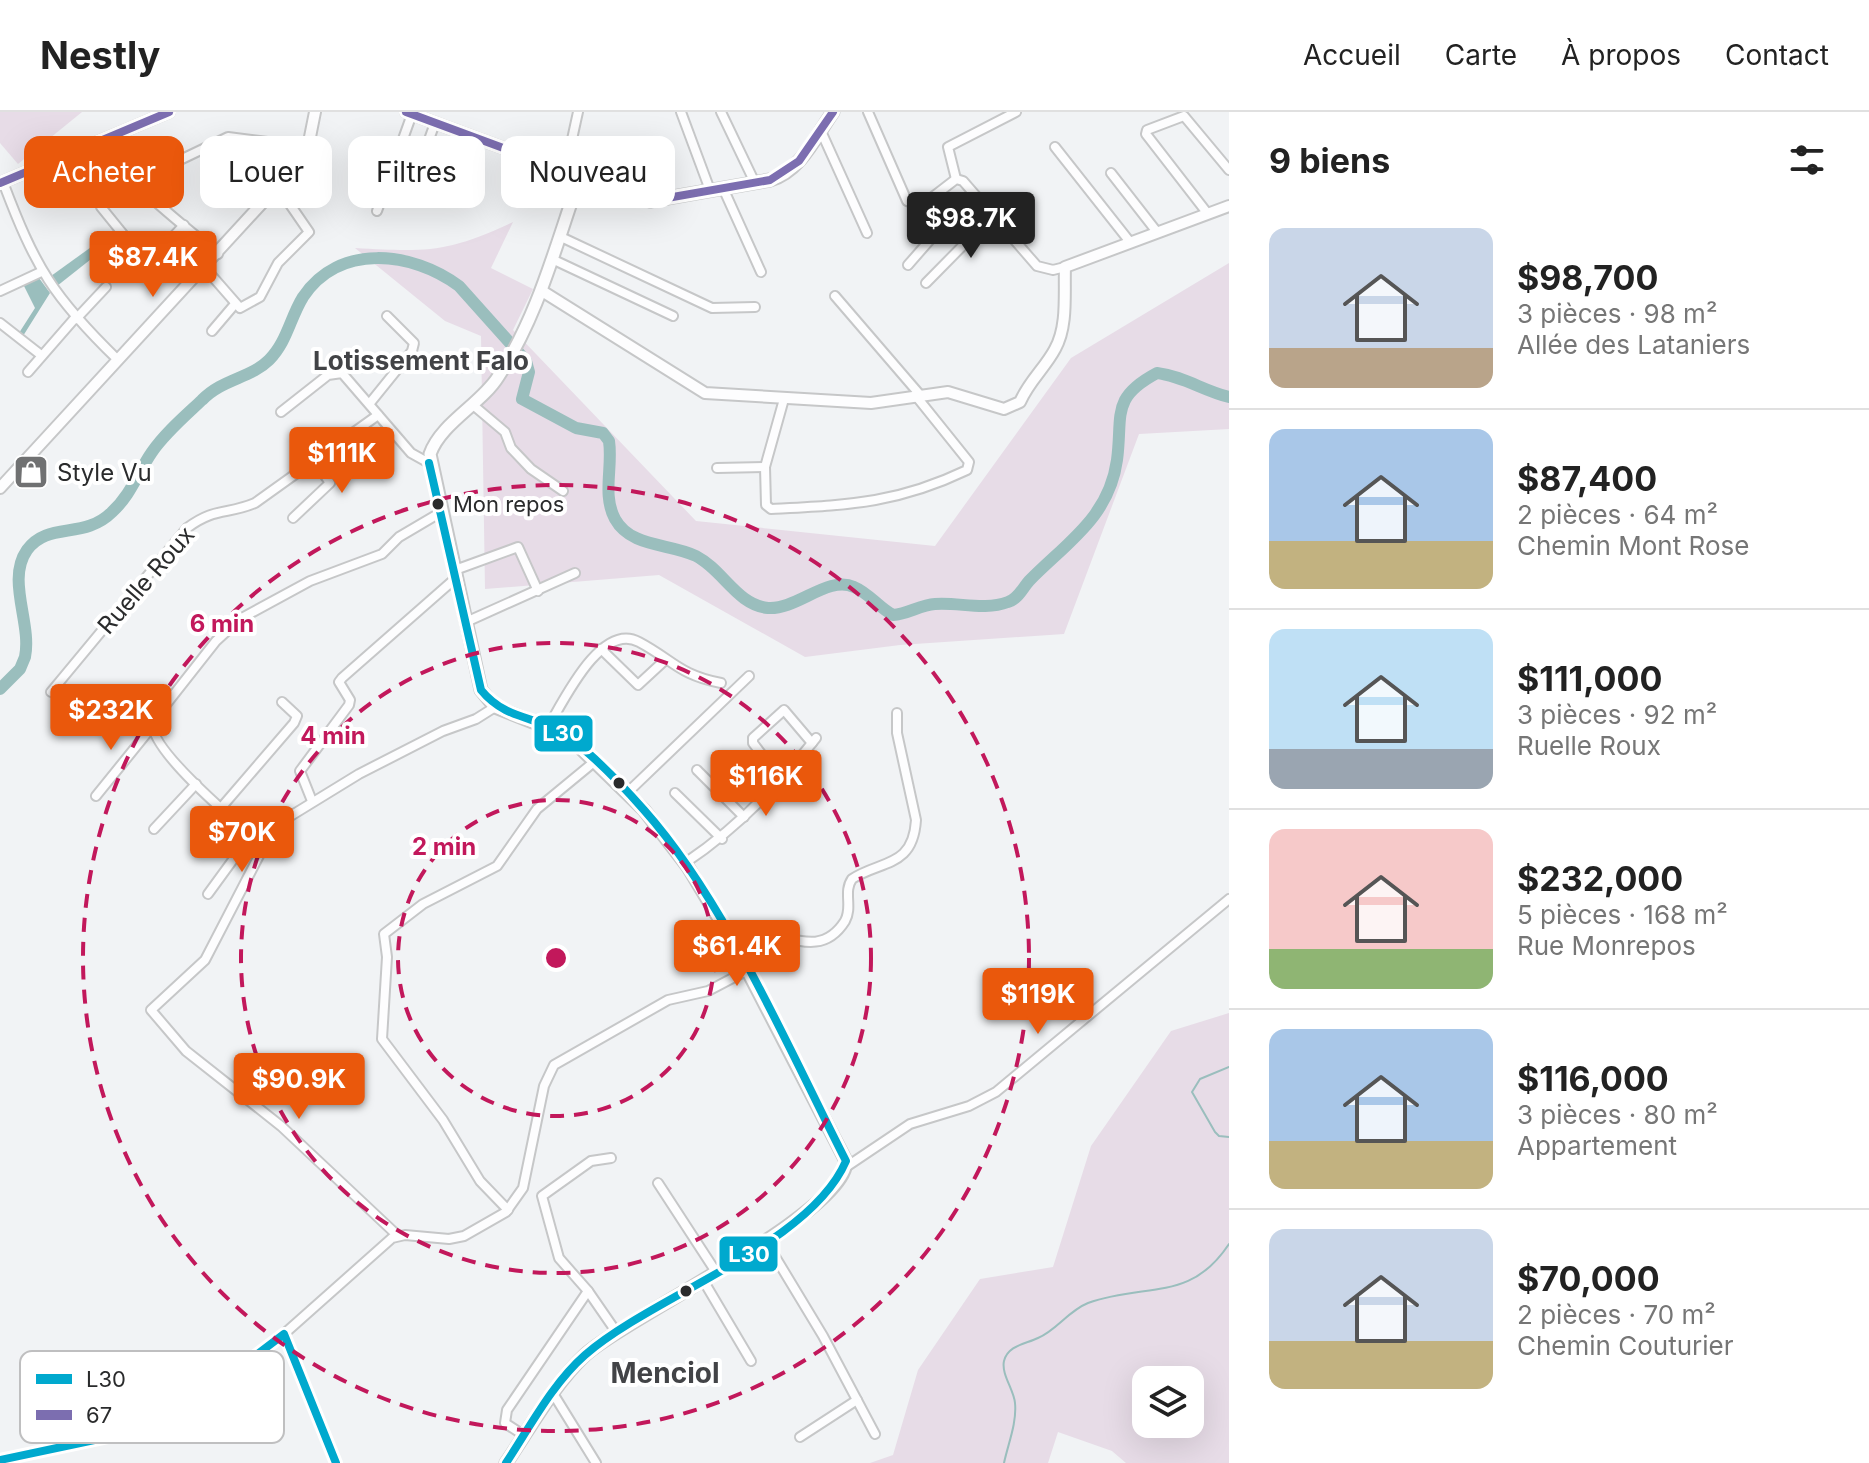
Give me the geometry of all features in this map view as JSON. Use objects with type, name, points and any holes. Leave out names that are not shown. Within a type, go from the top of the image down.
[{"type":"main road","points":[[675,196],[755,183],[788,173],[833,112]]},
{"type":"main road","points":[[506,1463],[583,1357],[808,1209],[841,1177],[846,1167],[840,1144],[748,970],[685,863],[627,793],[568,736],[495,707],[476,682],[443,511],[429,463],[432,447],[493,385],[505,365],[542,291],[570,208]]},
{"type":"street","points":[[111,136],[169,112]]},
{"type":"street","points":[[310,136],[315,112]]},
{"type":"street","points":[[573,136],[578,112]]},
{"type":"street","points":[[681,112],[716,189],[761,272]]},
{"type":"street","points":[[721,112],[755,183]]},
{"type":"street","points":[[868,112],[907,201],[918,206]]},
{"type":"street","points":[[1016,112],[948,147],[956,179],[970,186],[1037,266],[1053,270],[1065,267],[1229,206]]},
{"type":"street","points":[[377,211],[409,113],[473,136]]},
{"type":"street","points":[[1208,214],[1146,134],[1147,130],[1184,116],[1229,170]]},
{"type":"street","points":[[820,129],[867,233]]},
{"type":"street","points":[[1055,147],[1130,242]]},
{"type":"street","points":[[24,171],[2,180],[41,272],[76,319],[118,360]]},
{"type":"street","points":[[1111,173],[1157,232]]},
{"type":"street","points":[[918,206],[956,179]]},
{"type":"street","points":[[908,265],[936,233],[919,214],[918,206]]},
{"type":"street","points":[[102,208],[140,255],[152,259],[184,225]]},
{"type":"street","points":[[165,208],[218,254]]},
{"type":"street","points":[[0,488],[259,208]]},
{"type":"street","points":[[205,268],[235,304],[244,308],[260,297],[278,263],[309,232],[292,208]]},
{"type":"street","points":[[926,283],[993,215]]},
{"type":"street","points":[[561,237],[712,308],[755,307]]},
{"type":"street","points":[[554,260],[673,316]]},
{"type":"street","points":[[542,291],[705,393],[871,403],[948,392],[998,409],[1016,405],[1060,339],[1065,267]]},
{"type":"street","points":[[0,291],[41,272]]},
{"type":"street","points":[[28,372],[106,287]]},
{"type":"street","points":[[784,399],[765,467],[766,505],[771,509],[851,506],[904,495],[967,470],[969,462],[919,396],[835,296]]},
{"type":"street","points":[[212,331],[235,304]]},
{"type":"street","points":[[370,403],[412,351],[414,343],[387,316]]},
{"type":"street","points":[[0,323],[41,355]]},
{"type":"street","points":[[281,412],[337,372],[346,375],[411,453],[429,463]]},
{"type":"street","points":[[473,405],[505,432],[511,448],[531,469],[563,491]]},
{"type":"street","name":"Ruelle Roux","points":[[51,692],[133,589],[187,528],[212,512],[240,509],[255,503],[378,415]]},
{"type":"street","points":[[293,518],[330,483],[315,461]]},
{"type":"street","points":[[717,468],[765,467]]},
{"type":"street","points":[[96,796],[216,641],[240,619],[310,581],[382,554],[399,537],[443,511]]},
{"type":"street","points":[[312,801],[300,771],[349,705],[350,700],[339,682],[342,678],[456,573],[518,547],[538,591]]},
{"type":"street","points":[[466,622],[575,573]]},
{"type":"street","points":[[548,727],[601,649],[613,641],[633,639],[696,678],[721,683]]},
{"type":"street","points":[[601,649],[638,685],[664,661]]},
{"type":"street","points":[[627,793],[749,676]]},
{"type":"street","points":[[220,809],[294,723],[297,716],[282,702]]},
{"type":"street","points":[[495,707],[312,801],[284,820],[264,846],[205,960],[153,1005],[153,1017],[172,1037],[281,1126],[397,1235],[449,1239],[464,1236],[508,1210],[523,1188],[544,1086],[554,1065],[668,1000],[708,991],[748,970]]},
{"type":"street","points":[[685,863],[722,839],[781,780],[814,740],[784,710],[753,738],[753,743],[781,780]]},
{"type":"street","points":[[731,939],[758,931],[801,943],[825,938],[845,920],[847,888],[852,879],[886,866],[904,853],[915,832],[916,820],[897,733],[897,713]]},
{"type":"street","points":[[151,728],[156,740],[196,784],[264,846]]},
{"type":"street","points":[[508,1210],[480,1181],[443,1120],[382,1039],[387,957],[384,934],[423,904],[497,866],[537,809],[594,762]]},
{"type":"street","points":[[697,770],[744,817]]},
{"type":"street","points":[[154,829],[196,784]]},
{"type":"street","points":[[675,793],[722,839]]},
{"type":"street","points":[[208,894],[251,835]]},
{"type":"street","points":[[846,1167],[910,1124],[969,1106],[996,1092],[1229,899]]},
{"type":"street","points":[[611,1158],[591,1161],[542,1196],[559,1258],[588,1291],[617,1333]]},
{"type":"street","points":[[658,1183],[716,1272]]},
{"type":"street","points":[[262,1351],[397,1235]]},
{"type":"street","points":[[765,1240],[875,1434]]},
{"type":"street","points":[[703,1280],[751,1361]]},
{"type":"street","points":[[525,1436],[505,1423],[507,1410],[588,1291]]},
{"type":"street","points":[[284,1334],[336,1463]]},
{"type":"street","points":[[554,1395],[596,1463]]},
{"type":"street","points":[[800,1437],[857,1400]]},
{"type":"street","points":[[0,1460],[80,1443]]},
{"type":"shaded area","points":[[0,112],[82,112],[52,136],[24,136],[24,159],[18,164],[0,143]]},
{"type":"shaded area","points":[[513,222],[491,268],[533,289],[513,330],[696,521],[935,546],[1071,358],[1229,263],[1229,429],[1139,434],[1064,634],[900,645],[805,657],[659,575],[485,589],[481,336],[445,321],[355,248],[436,248],[470,240]]},
{"type":"shaded area","points":[[1229,1013],[1229,1463],[1126,1463],[1112,1451],[1058,1432],[1048,1463],[870,1463],[893,1455],[918,1370],[980,1279],[1053,1267],[1091,1146],[1171,1031]]},
{"type":"water","points":[[94,245],[100,252],[57,286],[51,276]]},
{"type":"water","points":[[39,278],[50,293],[23,336],[19,333],[35,308],[23,284]]},
{"type":"waterway","points":[[0,689],[20,669],[25,657],[19,575],[27,550],[45,536],[90,526],[112,512],[169,431],[210,393],[269,360],[280,346],[303,297],[318,280],[336,268],[356,261],[377,258],[420,265],[459,286],[526,361],[529,372],[522,399],[576,428],[603,433],[609,441],[609,500],[615,519],[622,528],[641,540],[696,556],[747,601],[768,608],[790,604],[823,589],[844,585],[859,590],[893,615],[935,604],[990,606],[1011,601],[1084,528],[1105,498],[1117,460],[1122,409],[1132,391],[1157,373],[1229,397]]},
{"type":"waterway","points":[[1229,1067],[1200,1079],[1192,1092],[1215,1132],[1219,1136],[1229,1137]]},
{"type":"waterway","points":[[1004,1463],[1015,1411],[1004,1366],[1009,1352],[1045,1335],[1088,1303],[1183,1283],[1214,1263],[1229,1244]]},
{"type":"transit line","name":"67","points":[[0,183],[169,112]]},
{"type":"transit line","name":"67","points":[[406,112],[501,147]]},
{"type":"transit line","name":"67","points":[[675,197],[770,180],[799,161],[833,112]]},
{"type":"transit line","name":"L30","points":[[429,463],[481,690],[502,708],[548,725],[580,746],[627,791],[674,847],[729,932],[846,1161],[827,1191],[800,1218],[766,1243],[650,1311],[585,1355],[552,1392],[506,1463]]},
{"type":"transit line","name":"L30","points":[[262,1351],[284,1334],[336,1463]]},
{"type":"transit line","name":"L30","points":[[0,1460],[80,1443]]},
{"type":"place","name":"Style Vu","points":[[31,472]]},
{"type":"place","name":"Mon repos","points":[[438,504]]},
{"type":"district","name":"Lotissement Falo","points":[[421,360]]},
{"type":"district","name":"Menciol","points":[[665,1373]]}]
